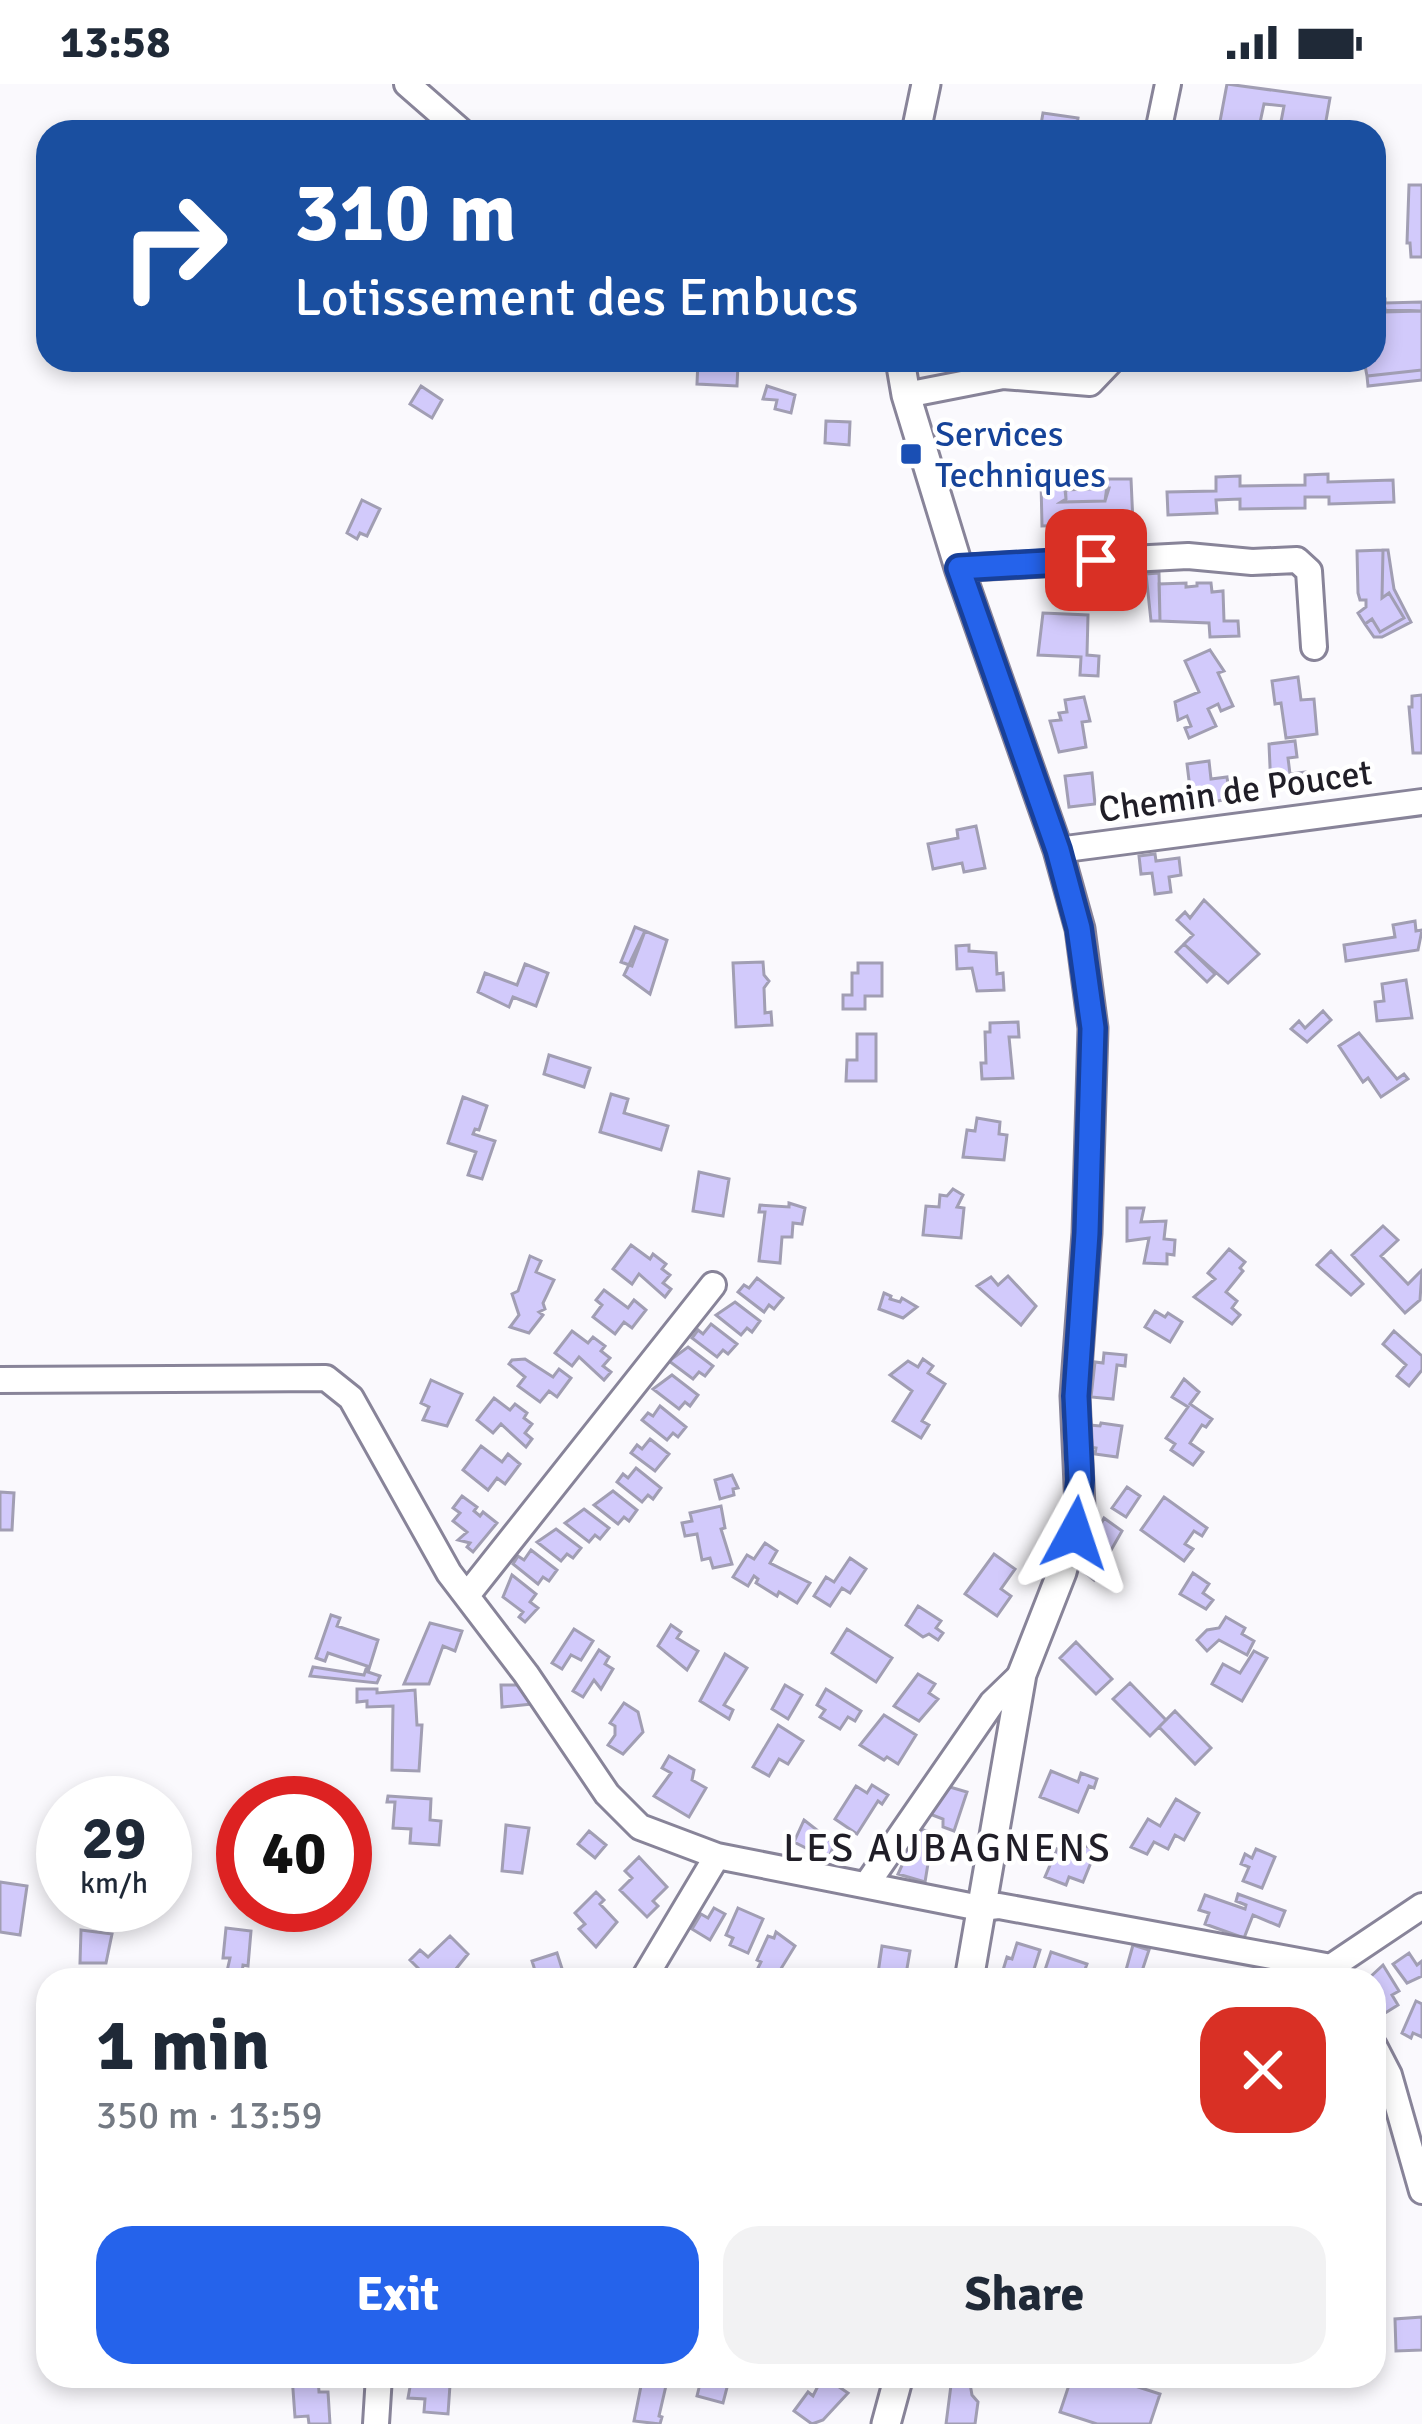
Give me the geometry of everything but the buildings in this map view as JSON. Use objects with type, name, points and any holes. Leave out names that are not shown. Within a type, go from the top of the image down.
[{"type":"street","points":[[407,84],[448,120]]},
{"type":"street","points":[[918,120],[926,84]]},
{"type":"street","points":[[1160,120],[1168,84]]},
{"type":"street","points":[[902,372],[959,568],[1058,850],[1079,928],[1093,1028],[1076,1396],[1080,1507],[1062,1571],[1022,1674],[971,1968]]},
{"type":"street","points":[[906,395],[1003,376],[1090,383],[1101,372]]},
{"type":"street","points":[[959,568],[1188,556],[1252,562],[1297,560],[1309,571],[1314,646]]},
{"type":"street","name":"Chemin de Poucet","points":[[1058,850],[1422,802]]},
{"type":"street","points":[[468,1594],[713,1285]]},
{"type":"street","points":[[0,1380],[326,1378],[351,1398],[449,1573],[607,1794],[640,1826],[718,1856],[1305,1968]]},
{"type":"street","points":[[867,1884],[992,1703],[1022,1674]]},
{"type":"street","points":[[650,1968],[718,1856]]},
{"type":"street","points":[[1343,1968],[1422,1906]]},
{"type":"street","points":[[1386,2068],[1422,2191]]},
{"type":"street","points":[[376,2424],[378,2388]]},
{"type":"street","points":[[886,2424],[896,2388]]},
{"type":"place","name":"Services Techniques","points":[[911,454]]},
{"type":"district","name":"LES AUBAGNENS","points":[[948,1847]]},
{"type":"route","points":[[1075,1533],[1080,1507],[1076,1396],[1093,1028],[1079,928],[1058,850],[959,568],[1096,560]]}]
